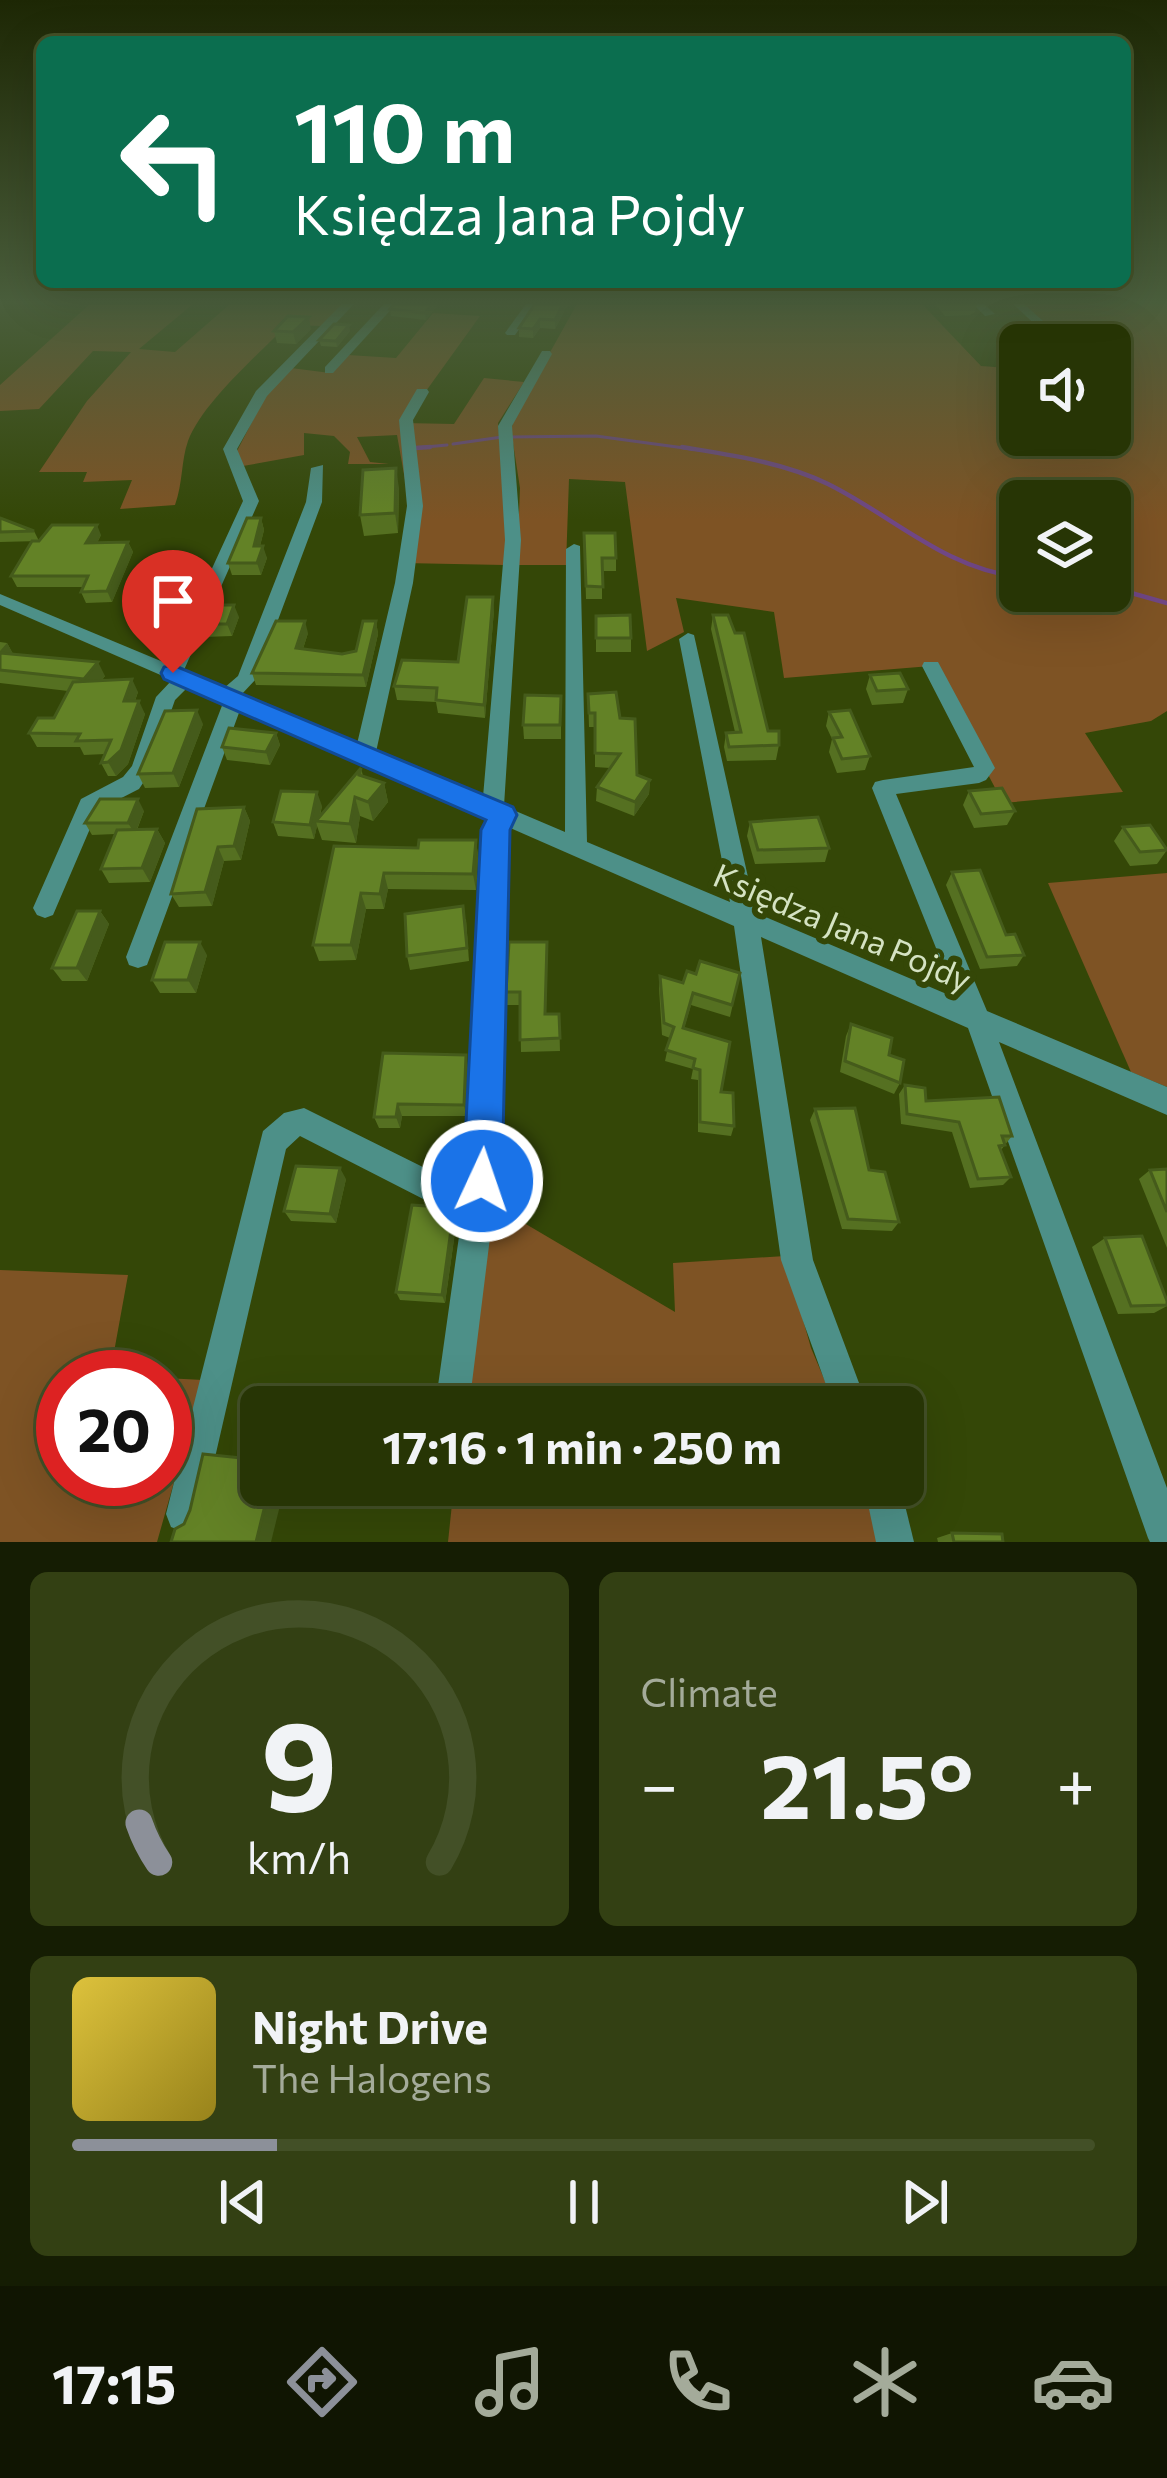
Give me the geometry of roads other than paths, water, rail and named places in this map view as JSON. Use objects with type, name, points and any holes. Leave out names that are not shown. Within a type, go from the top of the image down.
[{"type":"street","points":[[45,908],[89,805],[131,782],[142,769],[166,697],[251,501],[230,448],[261,394],[278,376]]},
{"type":"street","points":[[455,1386],[482,1181],[495,830],[513,540],[505,426],[533,376]]},
{"type":"street","points":[[364,756],[404,583],[415,506],[406,420],[422,392]]},
{"type":"street","points":[[138,957],[231,698],[245,679],[314,502],[318,468]]},
{"type":"street","points":[[574,549],[576,847]]},
{"type":"street","name":"Księdza Jana Pojdy","points":[[0,599],[1167,1101]]},
{"type":"street","points":[[688,639],[746,922],[797,1260],[843,1386]]},
{"type":"street","points":[[931,666],[985,768],[979,775],[883,788],[978,1020],[1157,1488],[1167,1538]]},
{"type":"street","points":[[184,1514],[273,1141],[294,1123],[304,1122],[442,1192],[458,1196],[482,1181]]},
{"type":"street","points":[[887,1506],[896,1542]]},
{"type":"waterway","points":[[510,437],[596,436],[699,450]]},
{"type":"waterway","points":[[453,444],[502,437]]},
{"type":"waterway","points":[[430,447],[415,448],[447,445]]},
{"type":"waterway","points":[[682,447],[811,476],[943,552],[999,573]]},
{"type":"waterway","points":[[1131,593],[1167,603]]}]
